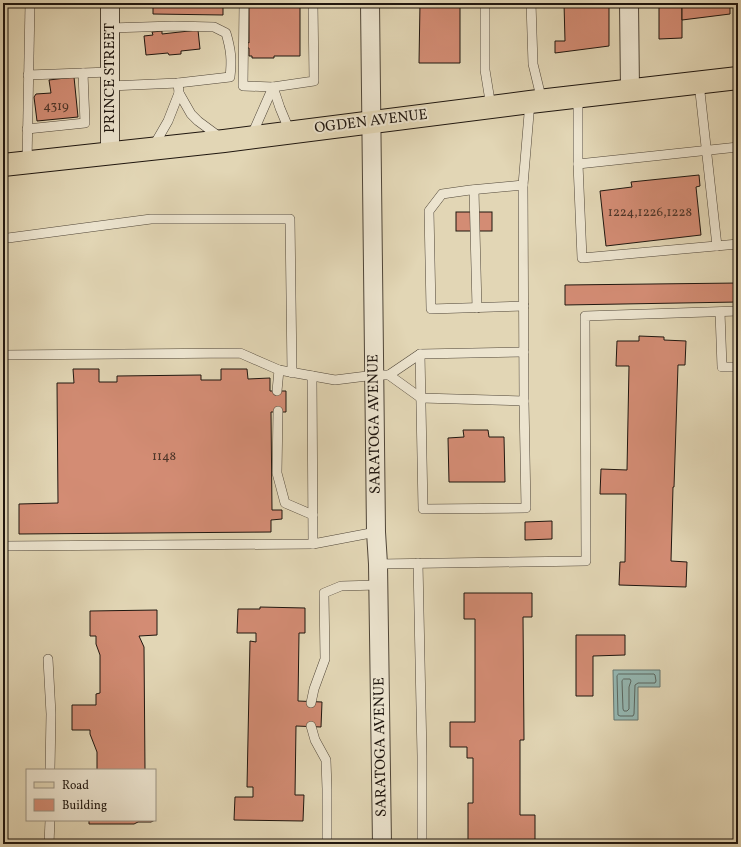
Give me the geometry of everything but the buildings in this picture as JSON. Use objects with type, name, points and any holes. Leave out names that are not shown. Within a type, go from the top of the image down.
[{"type":"main road","name":"OGDEN AVENUE","points":[[3,165],[152,149],[738,78]]},
{"type":"street","name":"PRINCE STREET","points":[[110,3],[110,153]]},
{"type":"street","name":"SARATOGA AVENUE","points":[[370,3],[371,122],[382,375],[376,532],[378,564],[382,844]]},
{"type":"street","points":[[629,3],[630,90]]},
{"type":"lane","points":[[27,163],[30,3]]},
{"type":"lane","points":[[244,3],[243,86],[273,87],[314,81],[313,3]]},
{"type":"lane","points":[[485,3],[485,70],[491,107]]},
{"type":"lane","points":[[420,354],[423,509],[526,508],[523,185],[536,102],[531,3]]},
{"type":"lane","points":[[28,75],[79,73],[110,79],[178,83],[230,77],[232,63],[226,33],[214,27],[174,26],[110,28]]},
{"type":"lane","points":[[27,129],[85,123],[79,73]]},
{"type":"lane","points":[[699,82],[717,246]]},
{"type":"lane","points":[[178,83],[179,92],[192,114],[198,121],[224,140]]},
{"type":"lane","points":[[273,87],[290,132]]},
{"type":"lane","points":[[251,137],[273,87]]},
{"type":"lane","points":[[152,149],[168,121],[179,92]]},
{"type":"lane","points":[[578,97],[578,164],[582,258],[738,244]]},
{"type":"lane","points":[[578,164],[738,147]]},
{"type":"lane","points":[[523,185],[442,194],[428,211],[431,309],[524,306]]},
{"type":"lane","points":[[474,190],[477,308]]},
{"type":"lane","points":[[3,238],[151,219],[290,219],[292,372]]},
{"type":"lane","points":[[378,564],[586,561],[585,316],[738,311]]},
{"type":"lane","points":[[720,312],[722,367],[738,367]]},
{"type":"lane","points":[[3,355],[240,353],[279,370],[335,380],[382,375],[420,354],[524,352]]},
{"type":"lane","points":[[277,391],[279,370]]},
{"type":"lane","points":[[382,375],[420,398],[524,401]]},
{"type":"lane","points":[[312,376],[313,544]]},
{"type":"lane","points":[[278,411],[277,473],[285,503],[313,515]]},
{"type":"lane","points":[[3,546],[313,544],[376,532]]},
{"type":"lane","points":[[418,563],[422,844]]},
{"type":"lane","points":[[311,703],[324,659],[324,593],[341,586],[378,585]]},
{"type":"lane","points":[[48,659],[51,714],[50,769]]},
{"type":"lane","points":[[311,726],[315,740],[326,760],[327,844]]},
{"type":"lane","points":[[49,844],[50,821]]},
{"type":"water","points":[[613,670],[660,670],[660,687],[638,687],[638,720],[614,720]]}]
